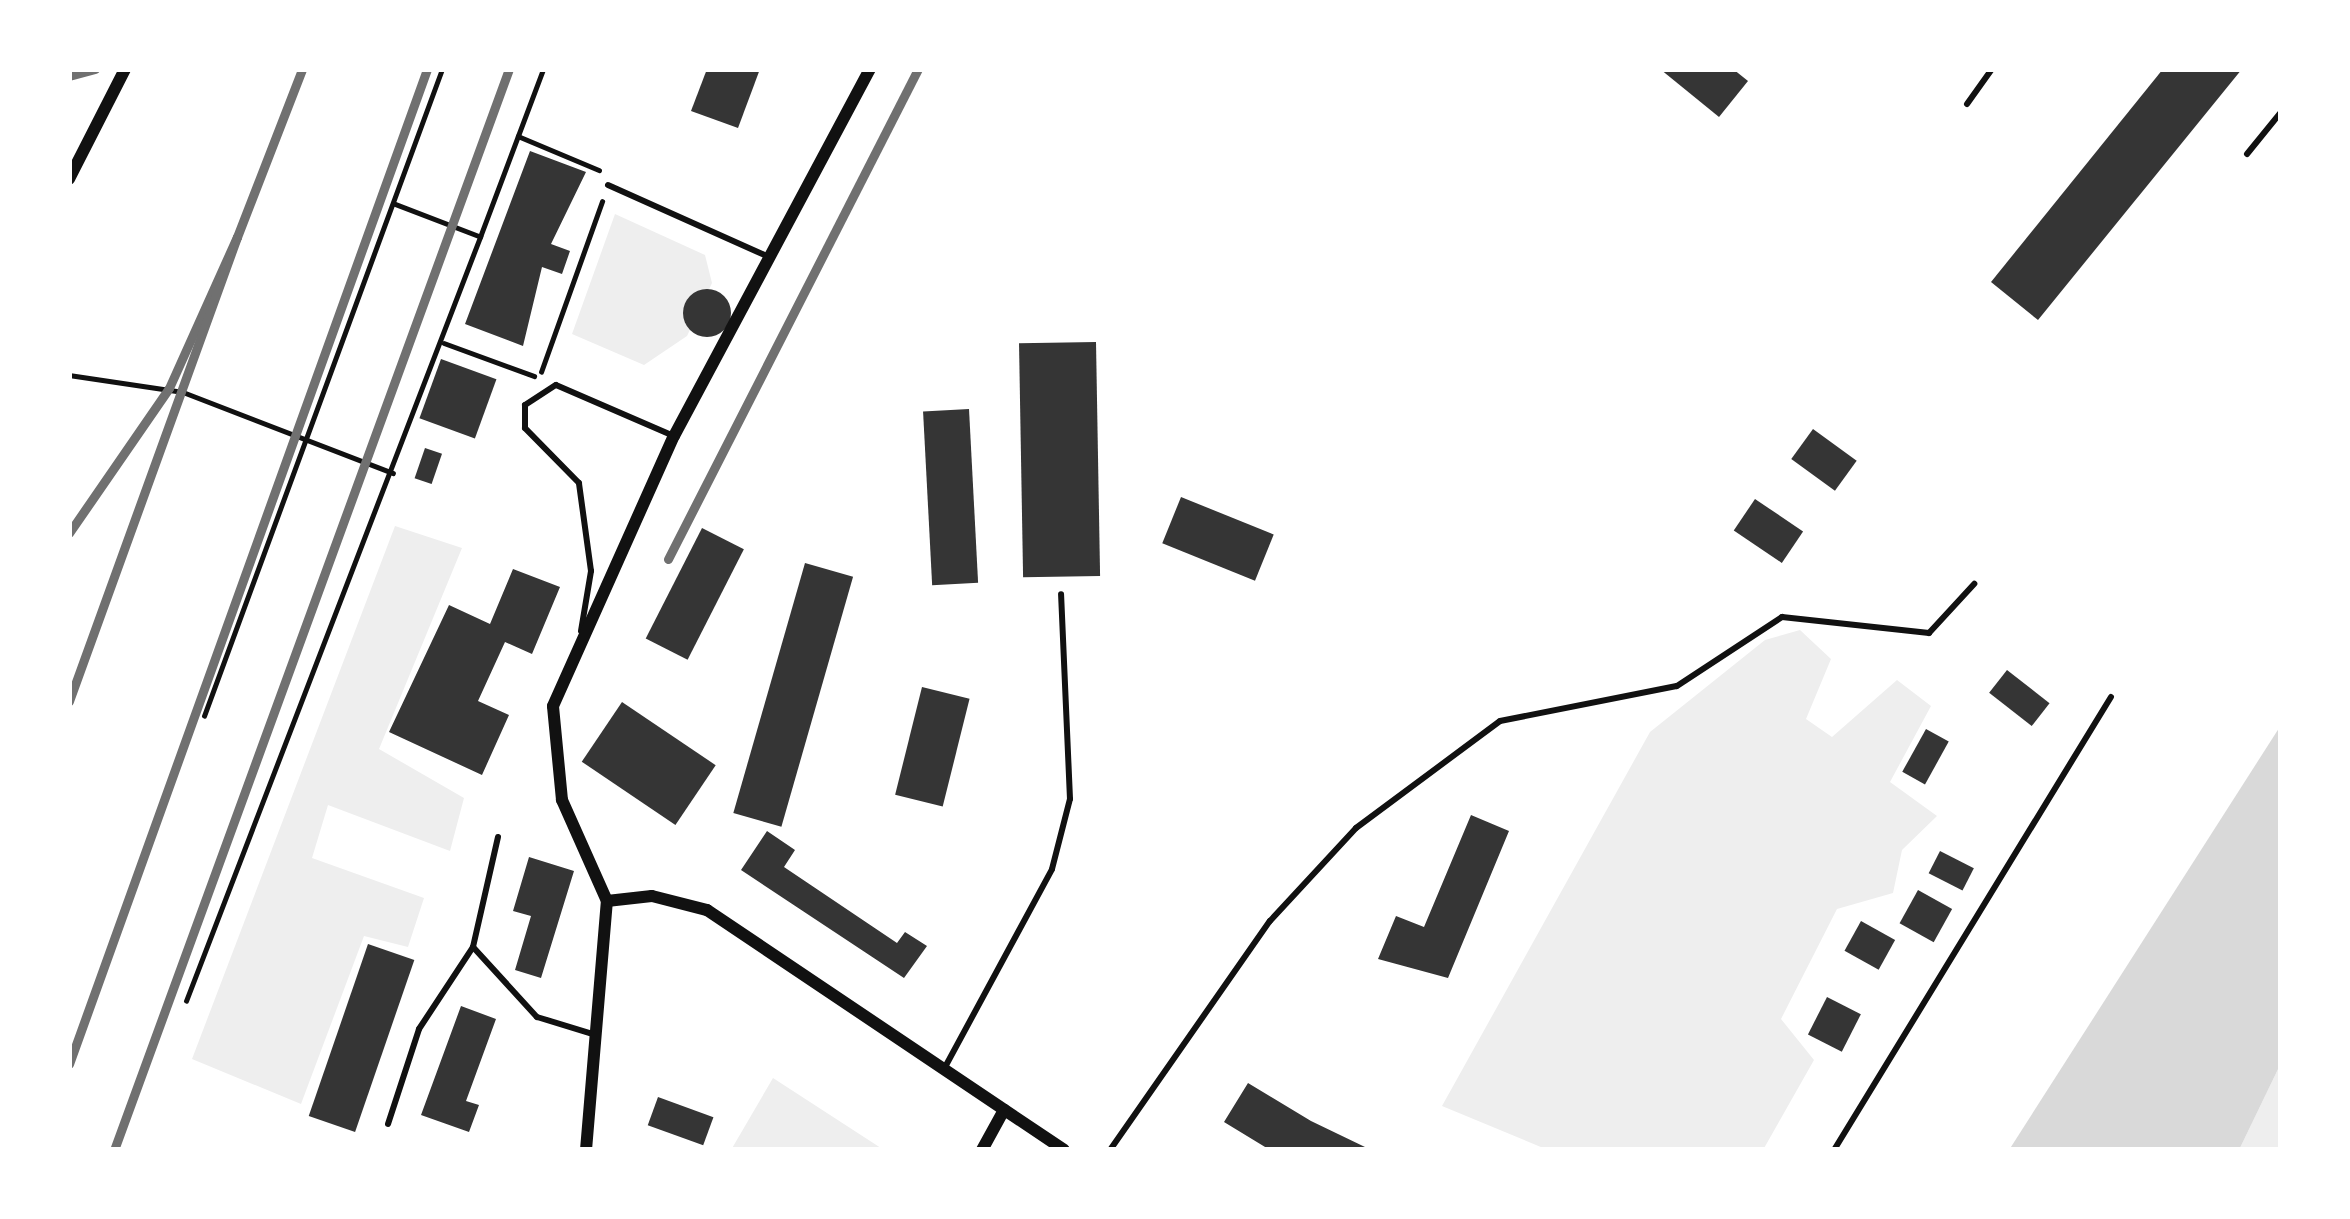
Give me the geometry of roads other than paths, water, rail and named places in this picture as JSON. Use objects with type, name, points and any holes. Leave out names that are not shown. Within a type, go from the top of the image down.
[{"type":"street","points":[[69,179],[125,69]]},
{"type":"street","points":[[586,1150],[607,902],[596,861],[562,800],[553,706],[580,632],[674,436],[870,69]]},
{"type":"street","points":[[607,902],[652,896],[707,910],[1064,1150]]},
{"type":"street","points":[[982,1150],[1004,1110]]},
{"type":"lane","points":[[1967,104],[1992,69]]},
{"type":"lane","points":[[2247,154],[2281,112]]},
{"type":"lane","points":[[608,184],[769,257]]},
{"type":"lane","points":[[580,632],[591,571],[579,483],[525,428],[525,405],[556,385],[674,436]]},
{"type":"lane","points":[[1110,1150],[1270,921],[1356,828],[1500,721],[1677,686],[1782,617],[1930,633],[1974,584]]},
{"type":"lane","points":[[944,1069],[1052,869],[1070,799],[1060,594]]},
{"type":"lane","points":[[1834,1150],[2111,697]]},
{"type":"lane","points":[[388,1124],[419,1029],[473,947],[498,837]]},
{"type":"lane","points":[[473,947],[537,1017],[599,1036]]},
{"type":"railway","points":[[69,76],[95,69]]},
{"type":"railway","points":[[237,237],[302,69]]},
{"type":"railway","points":[[69,1064],[427,69]]},
{"type":"railway","points":[[114,1150],[509,69]]},
{"type":"railway","points":[[668,559],[918,69]]},
{"type":"railway","points":[[69,533],[169,388],[237,237],[69,702]]}]
